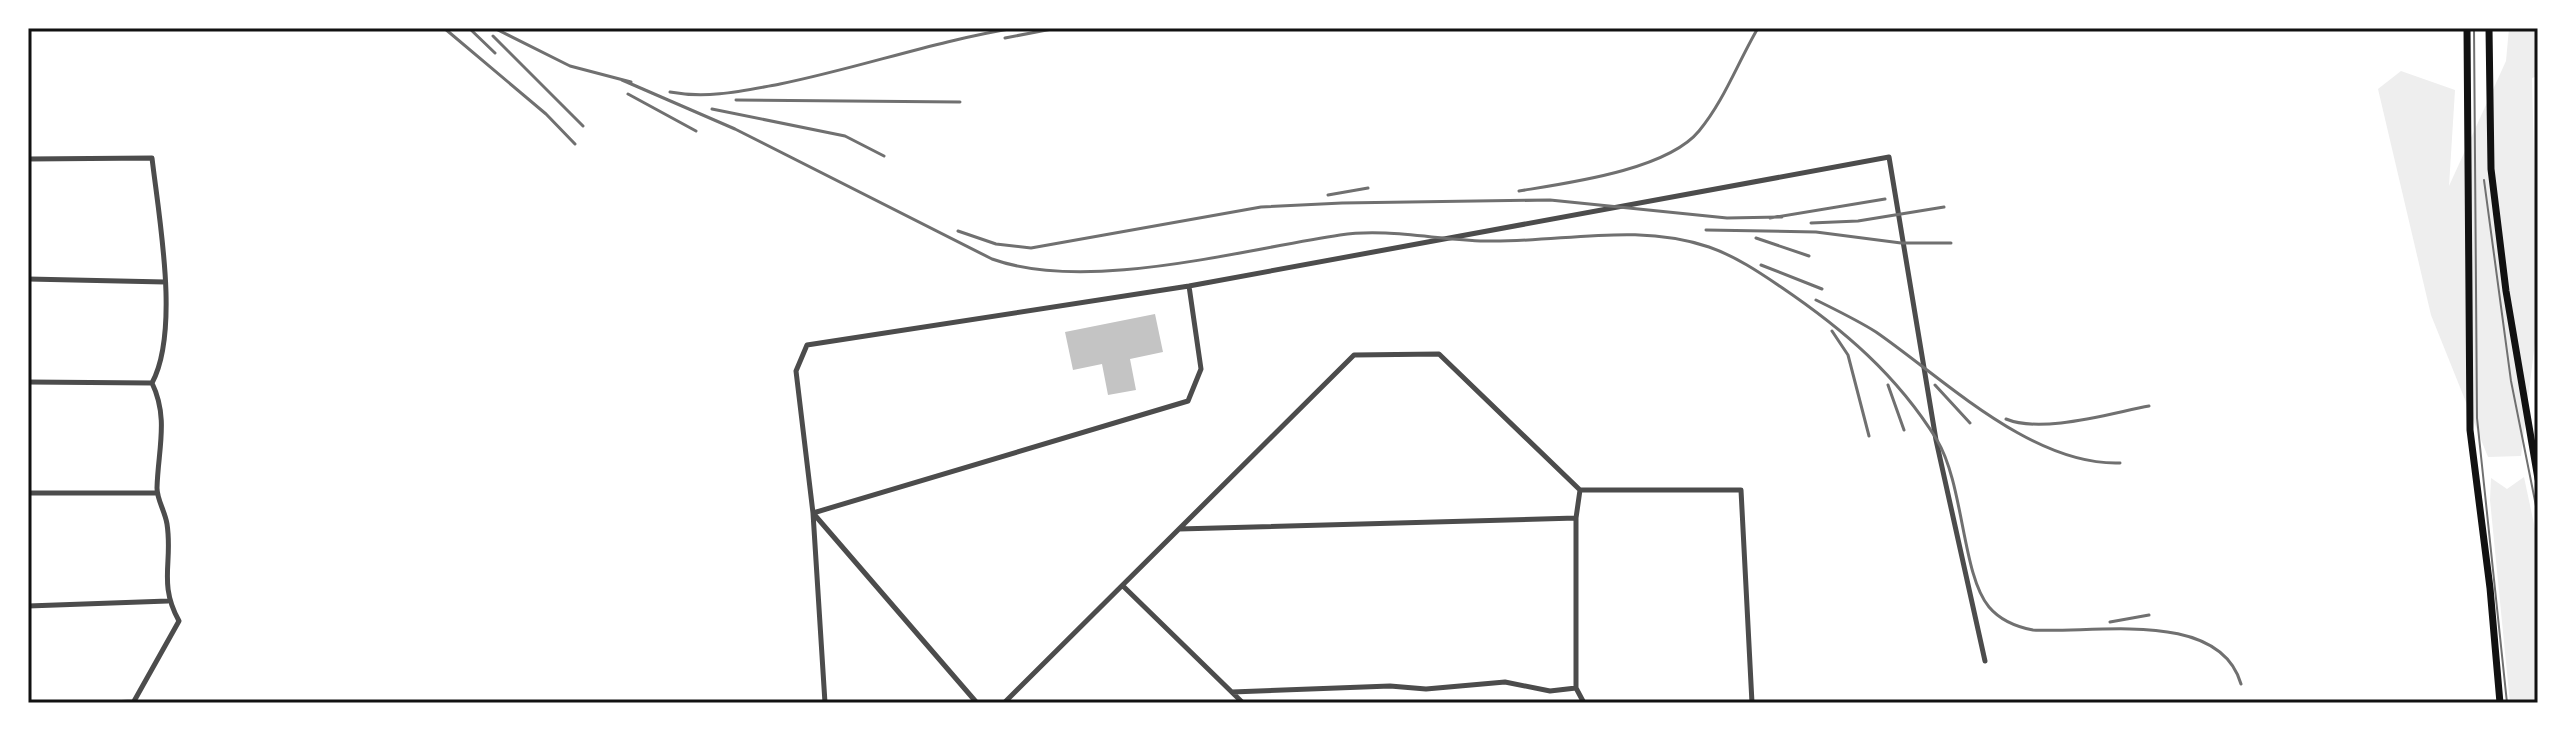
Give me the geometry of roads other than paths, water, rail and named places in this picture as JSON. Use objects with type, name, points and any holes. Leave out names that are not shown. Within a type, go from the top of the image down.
[{"type":"main road","points":[[2467,28],[2470,430],[2490,588],[2500,703]]},
{"type":"main road","points":[[2489,28],[2491,169],[2506,291],[2538,479]]},
{"type":"street","points":[[825,703],[813,513],[796,371],[807,345],[1189,286],[1889,157],[1936,440],[1985,661]]},
{"type":"street","points":[[28,159],[152,158],[165,282],[163,363],[152,383]]},
{"type":"street","points":[[28,279],[165,282]]},
{"type":"street","points":[[813,513],[1188,401],[1201,369],[1189,286]]},
{"type":"street","points":[[1004,703],[1354,355],[1439,354],[1580,490],[1741,490],[1752,703]]},
{"type":"street","points":[[28,382],[152,383]]},
{"type":"street","points":[[110,703],[133,702],[179,621],[168,601],[165,583],[167,520],[157,493],[163,405],[152,383]]},
{"type":"street","points":[[1580,490],[1576,518],[1576,688],[1584,703]]},
{"type":"street","points":[[28,493],[157,493]]},
{"type":"street","points":[[813,513],[977,703]]},
{"type":"street","points":[[1178,529],[1576,518]]},
{"type":"street","points":[[1123,586],[1243,703]]},
{"type":"street","points":[[28,606],[168,601]]},
{"type":"street","points":[[1232,692],[1390,686],[1426,689],[1505,682],[1550,691],[1576,688]]},
{"type":"street","points":[[1831,703],[1839,703]]},
{"type":"tram line","points":[[2474,28],[2477,418],[2507,703]]},
{"type":"tram line","points":[[2484,180],[2511,381],[2538,516]]},
{"type":"railway","points":[[444,28],[546,114],[575,144]]},
{"type":"railway","points":[[469,28],[495,53]]},
{"type":"railway","points":[[494,28],[570,66],[631,82]]},
{"type":"railway","points":[[670,92],[711,94],[766,87],[1015,28]]},
{"type":"railway","points":[[1005,38],[1057,28]]},
{"type":"railway","points":[[1519,191],[1615,173],[1664,156],[1684,144],[1699,131],[1716,107],[1758,28]]},
{"type":"railway","points":[[493,36],[583,126]]},
{"type":"railway","points":[[622,80],[735,129],[992,259],[1030,268],[1072,272],[1164,265],[1358,233],[1485,241],[1598,235],[1653,236],[1709,247],[1755,270],[1826,319],[1886,374],[1921,416],[1946,459],[1973,574],[1980,592],[1998,616],[2033,630],[2151,630],[2181,635],[2208,644],[2228,660],[2241,684]]},
{"type":"railway","points":[[628,94],[696,131]]},
{"type":"railway","points":[[736,100],[960,102]]},
{"type":"railway","points":[[712,109],[845,136],[884,156]]},
{"type":"railway","points":[[1328,195],[1368,188]]},
{"type":"railway","points":[[1770,218],[1885,199]]},
{"type":"railway","points":[[958,231],[996,244],[1031,248],[1261,207],[1342,203],[1550,200],[1727,218],[1782,217]]},
{"type":"railway","points":[[1811,223],[1858,221],[1944,207]]},
{"type":"railway","points":[[1706,230],[1816,232],[1901,243],[1951,243]]},
{"type":"railway","points":[[1756,238],[1809,256]]},
{"type":"railway","points":[[1761,265],[1822,289]]},
{"type":"railway","points":[[1816,300],[1876,332],[1960,395],[2022,435],[2054,450],[2087,460],[2120,463]]},
{"type":"railway","points":[[1832,331],[1848,355],[1869,436]]},
{"type":"railway","points":[[1888,385],[1904,430]]},
{"type":"railway","points":[[1935,385],[1970,423]]},
{"type":"railway","points":[[2006,419],[2021,423],[2057,423],[2149,406]]},
{"type":"railway","points":[[2110,622],[2149,615]]}]
